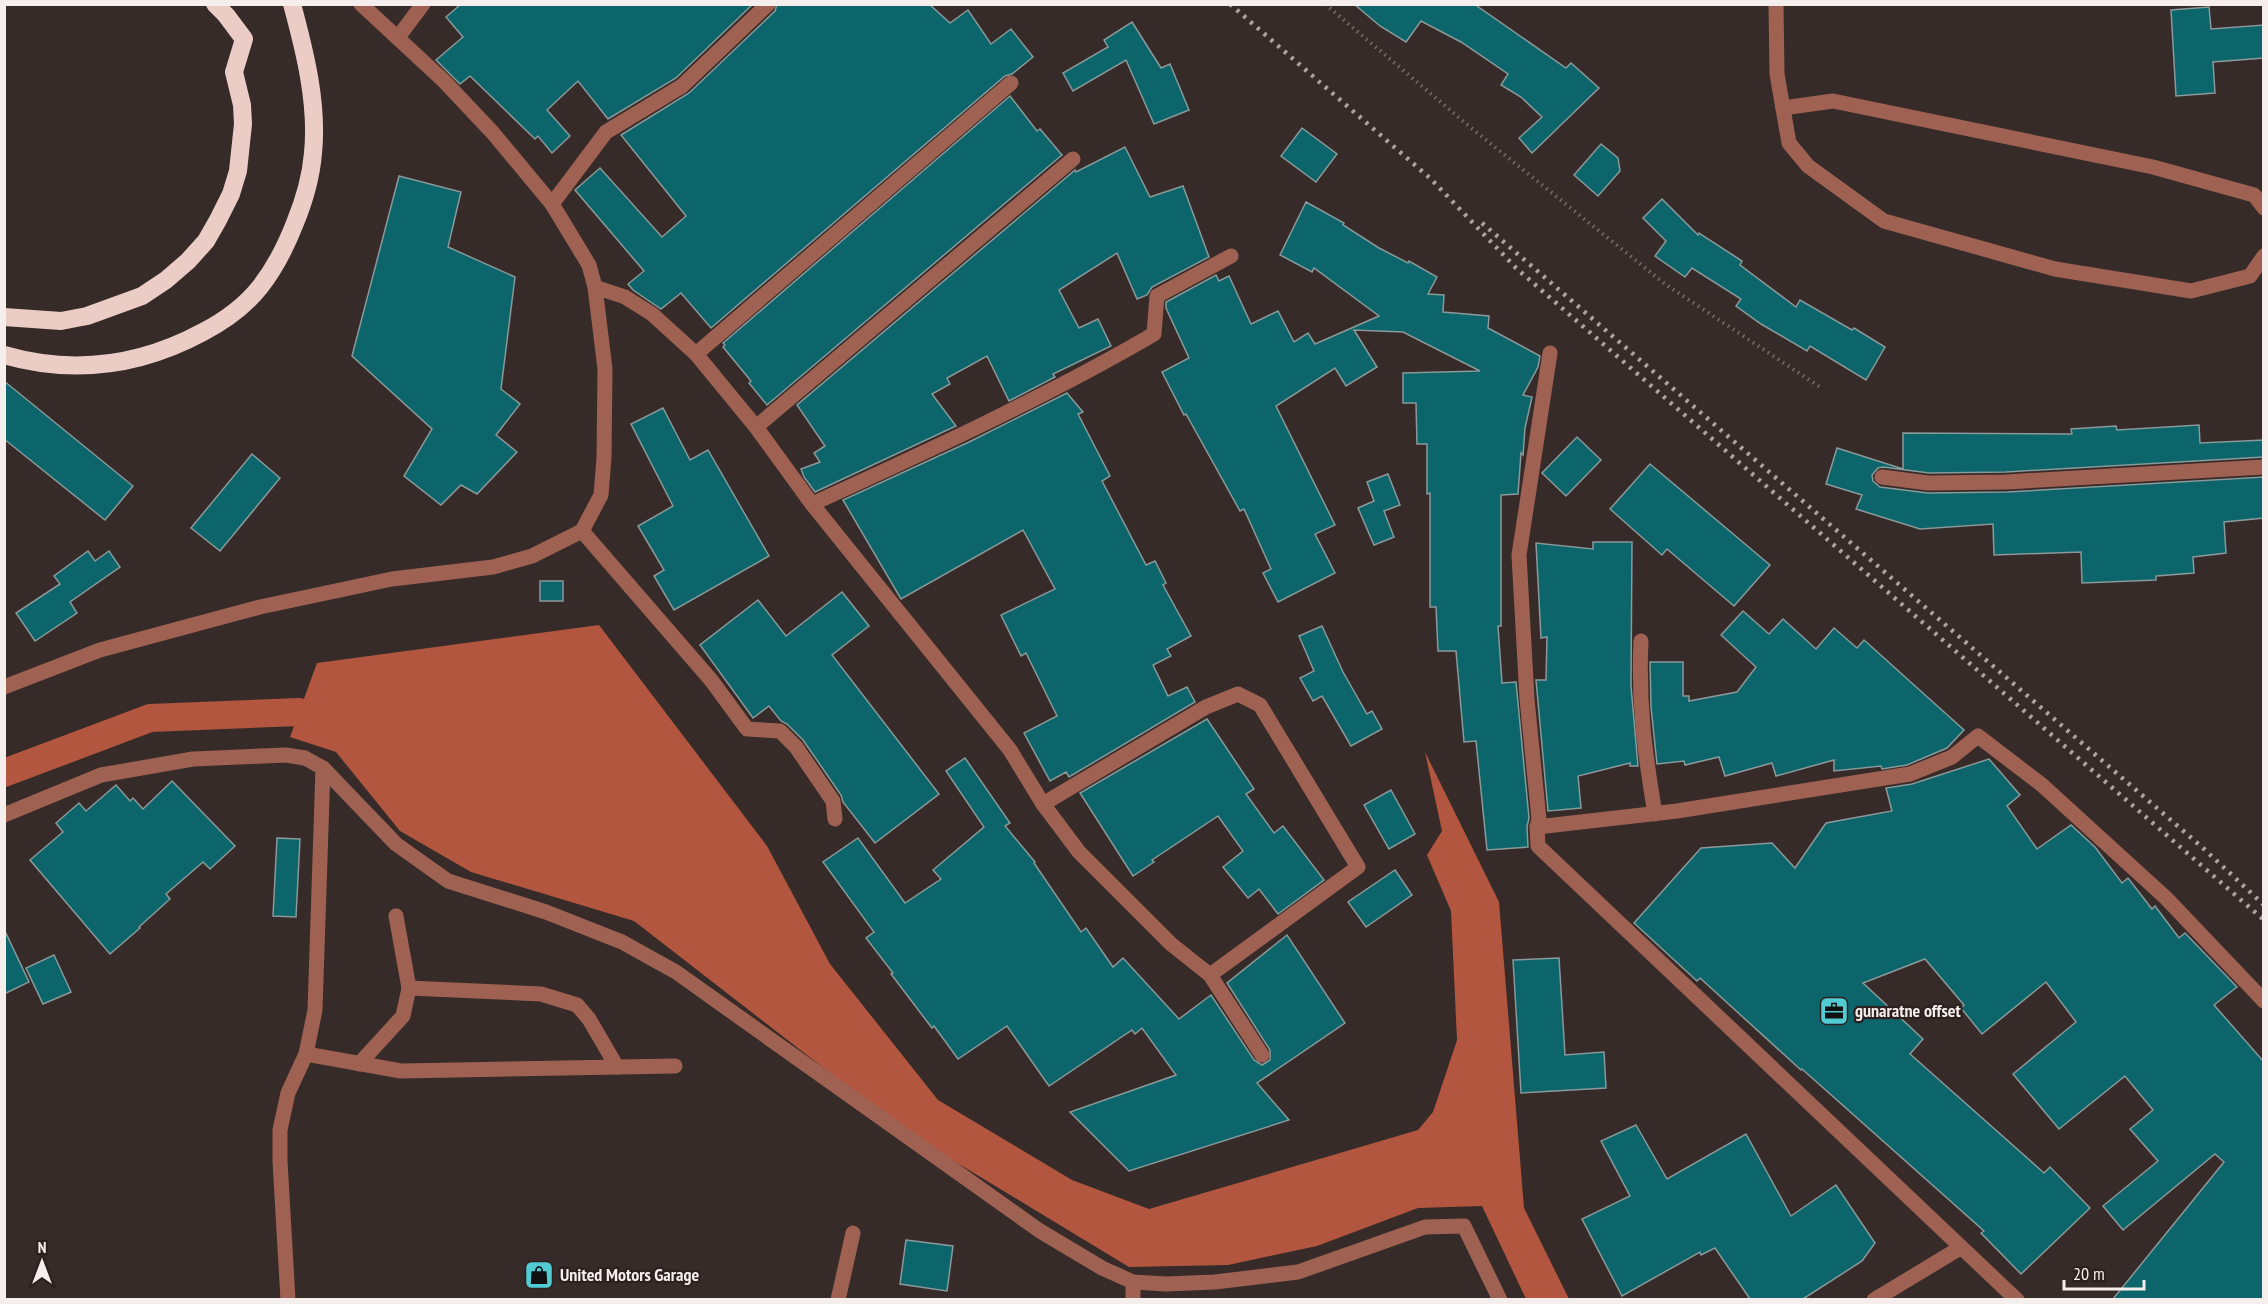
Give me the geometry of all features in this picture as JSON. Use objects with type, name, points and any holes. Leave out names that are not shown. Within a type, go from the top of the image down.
[{"type":"highway","points":[[4,317],[60,321],[112,308],[142,296],[166,280],[206,241],[231,194],[238,171],[243,124],[242,105],[234,72],[244,39],[215,4]]},
{"type":"highway","points":[[4,355],[40,363],[73,366],[137,360],[188,340],[218,325],[242,306],[259,288],[276,262],[297,218],[310,178],[314,152],[314,129],[306,63],[292,4]]},
{"type":"street","points":[[4,687],[100,650],[260,607],[392,579],[493,567],[532,556],[582,531],[601,495],[604,458],[605,369],[595,287],[590,265],[552,204],[493,133],[399,36],[361,4]]},
{"type":"street","points":[[399,36],[423,4]]},
{"type":"street","points":[[552,204],[606,132],[682,86],[768,4]]},
{"type":"street","points":[[1776,4],[1777,74],[1789,143],[1808,166],[1884,221],[2055,269],[2191,291],[2250,276],[2264,256]]},
{"type":"street","points":[[696,354],[1011,83]]},
{"type":"street","points":[[1783,108],[1833,101],[2153,167],[2254,195],[2264,208]]},
{"type":"street","points":[[756,427],[1073,159]]},
{"type":"street","points":[[812,504],[928,451],[1107,361],[1154,334],[1157,296],[1231,256]]},
{"type":"street","points":[[595,287],[625,297],[652,314],[696,354],[756,427],[812,504],[1010,750],[1043,804],[1079,852],[1171,944],[1210,975],[1262,1056]]},
{"type":"street","points":[[1550,353],[1519,555],[1527,699],[1539,819],[1538,846],[1960,1248],[2017,1299]]},
{"type":"street","points":[[1882,477],[1928,483],[2006,482],[2264,467]]},
{"type":"street","points":[[582,531],[711,680],[747,729],[780,731],[796,747],[833,801],[835,819]]},
{"type":"street","points":[[1641,641],[1639,680],[1644,749],[1655,814]]},
{"type":"street","points":[[1043,804],[1206,707],[1238,694],[1260,705],[1358,867],[1210,975]]},
{"type":"street","points":[[1537,826],[1655,814],[1911,774],[1952,757],[1978,736],[2042,785],[2166,898],[2264,1001]]},
{"type":"street","points":[[4,815],[101,775],[193,759],[286,755],[305,758],[323,768],[396,844],[448,881],[546,912],[611,937],[676,972],[1040,1232],[1102,1268],[1132,1282],[1166,1284],[1215,1282],[1298,1272],[1425,1227],[1464,1226],[1500,1299]]},
{"type":"street","points":[[288,1299],[280,1130],[288,1093],[306,1054],[315,1010],[323,768]]},
{"type":"street","points":[[359,1064],[403,1016],[409,988],[396,916]]},
{"type":"street","points":[[409,988],[541,994],[577,1005],[590,1019],[617,1067]]},
{"type":"street","points":[[306,1054],[401,1071],[675,1066]]},
{"type":"street","points":[[838,1299],[854,1233]]},
{"type":"street","points":[[1874,1299],[1960,1248]]},
{"type":"street","points":[[1132,1282],[1133,1299]]},
{"type":"path","points":[[1325,4],[1470,127],[1665,284],[1820,387]]},
{"type":"shaded area","points":[[599,625],[767,846],[830,964],[938,1100],[1072,1180],[1149,1209],[1418,1130],[1433,1112],[1457,1040],[1451,911],[1427,855],[1442,831],[1425,752],[1499,902],[1524,1208],[1569,1299],[1526,1299],[1482,1206],[1418,1208],[1317,1246],[1228,1265],[1129,1267],[906,1132],[634,921],[471,872],[400,831],[336,752],[290,737],[317,663]]},
{"type":"building","points":[[461,4],[753,4],[676,78],[608,119],[578,81],[547,110],[570,136],[552,153],[538,136],[535,139],[470,76],[460,84],[436,60],[463,37],[446,17]]},
{"type":"building","points":[[777,4],[929,4],[950,23],[968,10],[991,44],[1011,29],[1033,57],[1012,74],[1005,76],[711,328],[681,293],[661,309],[633,290],[628,284],[644,271],[575,190],[600,168],[662,237],[686,216],[621,135],[689,93],[775,11]]},
{"type":"building","points":[[1354,4],[1474,4],[1566,68],[1571,63],[1599,88],[1532,153],[1519,138],[1542,117],[1521,97],[1501,85],[1508,74],[1461,42],[1421,21],[1406,42],[1380,26]]},
{"type":"building","points":[[2209,7],[2211,29],[2264,25],[2264,58],[2213,62],[2215,93],[2176,96],[2171,10]]},
{"type":"building","points":[[1132,22],[1161,68],[1170,64],[1189,110],[1154,124],[1126,60],[1073,91],[1063,73],[1108,47],[1104,40]]},
{"type":"building","points":[[1010,96],[1037,131],[1040,129],[1062,155],[767,405],[723,347],[725,345],[723,343]]},
{"type":"building","points":[[1302,128],[1337,154],[1316,182],[1281,156]]},
{"type":"building","points":[[1601,144],[1618,158],[1620,171],[1598,196],[1574,175]]},
{"type":"building","points":[[1125,147],[1150,197],[1183,186],[1209,257],[1152,287],[1147,295],[1137,299],[1117,253],[1059,290],[1079,328],[1098,319],[1111,346],[1053,374],[1055,377],[1009,401],[987,356],[947,378],[950,384],[932,394],[956,426],[815,492],[801,469],[820,462],[814,453],[825,446],[797,405],[1075,170],[1076,172]]},
{"type":"building","points":[[399,176],[461,192],[448,247],[515,277],[501,389],[520,404],[496,435],[517,452],[477,494],[461,485],[441,505],[404,476],[432,429],[352,356]]},
{"type":"building","points":[[1662,199],[1698,235],[1699,233],[1742,261],[1740,265],[1796,307],[1800,300],[1885,347],[1866,380],[1810,346],[1807,351],[1761,324],[1736,306],[1741,299],[1692,268],[1685,277],[1655,256],[1666,241],[1643,218]]},
{"type":"building","points":[[1306,202],[1344,223],[1343,225],[1379,248],[1437,277],[1428,294],[1444,295],[1443,312],[1489,316],[1488,328],[1540,356],[1538,367],[1523,395],[1532,397],[1525,428],[1523,455],[1521,453],[1518,494],[1501,495],[1501,626],[1498,626],[1502,683],[1516,682],[1529,818],[1528,847],[1487,850],[1476,741],[1464,742],[1456,651],[1438,651],[1436,607],[1430,607],[1430,493],[1427,494],[1427,444],[1417,444],[1416,403],[1403,403],[1403,373],[1480,371],[1403,332],[1354,330],[1377,367],[1346,386],[1335,368],[1276,406],[1335,525],[1315,534],[1335,573],[1278,602],[1263,573],[1271,569],[1244,509],[1240,511],[1186,414],[1184,415],[1162,372],[1189,358],[1166,308],[1166,302],[1216,275],[1219,281],[1229,276],[1251,324],[1278,311],[1294,342],[1308,333],[1315,344],[1379,316],[1314,268],[1312,272],[1280,255]]},
{"type":"building","points":[[4,381],[133,486],[105,520],[4,439]]},
{"type":"building","points":[[1067,393],[1083,412],[1078,414],[1110,476],[1102,481],[1146,565],[1155,561],[1166,583],[1163,585],[1191,636],[1167,649],[1171,656],[1153,665],[1168,696],[1187,687],[1195,702],[1069,777],[1066,772],[1050,781],[1024,733],[1057,716],[1026,653],[1021,656],[1001,615],[1055,589],[1023,530],[901,599],[843,500],[969,442]]},
{"type":"building","points":[[663,408],[690,460],[708,450],[769,556],[674,610],[654,576],[664,570],[638,526],[673,506],[631,424]]},
{"type":"building","points":[[2199,425],[2200,443],[2264,440],[2264,457],[2006,472],[1929,473],[1883,467],[1878,468],[1872,475],[1873,481],[1880,487],[1928,493],[2007,492],[2264,477],[2264,518],[2224,522],[2226,553],[2193,557],[2194,573],[2156,576],[2156,580],[2082,583],[2081,552],[1994,555],[1993,524],[1920,529],[1856,509],[1862,495],[1826,484],[1837,448],[1903,469],[1903,433],[2072,434],[2071,429],[2116,426],[2117,430]]},
{"type":"building","points":[[1577,437],[1601,460],[1566,496],[1542,473]]},
{"type":"building","points":[[252,454],[280,478],[220,551],[191,528]]},
{"type":"building","points":[[1650,464],[1770,565],[1734,606],[1667,549],[1662,555],[1610,509]]},
{"type":"building","points":[[1388,474],[1400,505],[1384,511],[1394,537],[1374,545],[1358,508],[1374,501],[1367,482]]},
{"type":"building","points":[[1593,542],[1632,542],[1631,686],[1638,766],[1630,766],[1630,763],[1578,776],[1581,808],[1548,811],[1536,680],[1546,680],[1547,637],[1541,638],[1536,543],[1593,549]]},
{"type":"building","points":[[88,551],[95,561],[109,551],[120,567],[70,602],[77,613],[35,641],[16,613],[60,584],[54,576]]},
{"type":"building","points":[[540,581],[563,581],[563,601],[540,601]]},
{"type":"building","points":[[842,592],[869,626],[832,655],[939,794],[875,843],[843,802],[841,795],[803,740],[781,721],[769,706],[753,718],[700,645],[758,600],[786,636]]},
{"type":"building","points":[[1743,611],[1769,634],[1783,619],[1816,649],[1834,628],[1857,648],[1864,640],[1964,730],[1947,748],[1907,765],[1882,769],[1881,766],[1834,771],[1834,760],[1776,776],[1772,763],[1725,776],[1719,757],[1685,765],[1684,761],[1657,764],[1651,707],[1650,662],[1683,662],[1683,696],[1689,696],[1689,701],[1737,692],[1756,667],[1721,635]]},
{"type":"building","points":[[1322,626],[1343,672],[1367,714],[1372,711],[1382,729],[1351,746],[1322,696],[1313,701],[1300,678],[1314,671],[1299,636]]},
{"type":"building","points":[[1207,719],[1254,789],[1246,794],[1274,833],[1283,826],[1324,880],[1278,914],[1259,889],[1248,898],[1223,867],[1243,851],[1218,816],[1152,860],[1154,862],[1133,876],[1080,793]]},
{"type":"building","points":[[965,758],[1010,823],[1005,826],[1035,862],[1081,932],[1086,928],[1113,967],[1123,958],[1179,1019],[1211,995],[1254,1060],[1262,1065],[1270,1060],[1270,1050],[1227,983],[1287,935],[1345,1023],[1257,1083],[1289,1120],[1129,1171],[1070,1112],[1176,1075],[1142,1028],[1135,1034],[1132,1030],[1049,1086],[1007,1026],[958,1059],[934,1026],[932,1028],[866,938],[874,932],[823,862],[858,838],[905,903],[941,879],[933,870],[984,827],[946,771]]},
{"type":"building","points":[[1989,759],[2020,795],[2007,806],[2037,849],[2071,825],[2095,847],[2122,883],[2128,878],[2152,909],[2155,906],[2179,938],[2185,933],[2237,987],[2214,1005],[2264,1062],[2264,1299],[2113,1299],[2224,1162],[2215,1154],[2123,1230],[2103,1206],[2158,1161],[2130,1129],[2153,1110],[2125,1076],[2059,1129],[2013,1074],[2076,1022],[2046,982],[1982,1034],[1961,1008],[1964,1005],[1925,959],[1863,983],[1923,1039],[1910,1054],[2044,1173],[2050,1167],[2090,1208],[2021,1274],[1981,1233],[1984,1231],[1700,978],[1697,981],[1634,923],[1701,848],[1772,843],[1795,868],[1826,823],[1892,811],[1886,788],[1912,784]]},
{"type":"building","points":[[172,781],[235,846],[210,869],[203,862],[166,894],[170,899],[110,954],[30,860],[63,832],[56,823],[79,803],[86,811],[116,785],[130,801],[133,798],[143,809]]},
{"type":"building","points":[[1391,790],[1415,834],[1389,849],[1364,805]]},
{"type":"building","points":[[277,838],[300,839],[296,917],[273,916]]},
{"type":"building","points":[[1395,870],[1412,895],[1366,927],[1348,902]]},
{"type":"building","points":[[4,929],[29,982],[4,994]]},
{"type":"building","points":[[54,955],[71,992],[43,1004],[26,968]]},
{"type":"building","points":[[1559,958],[1565,1055],[1604,1052],[1606,1088],[1521,1093],[1513,960]]},
{"type":"building","points":[[1636,1125],[1667,1179],[1746,1134],[1791,1216],[1836,1185],[1875,1243],[1862,1261],[1803,1299],[1750,1299],[1715,1248],[1701,1255],[1700,1252],[1622,1296],[1582,1219],[1630,1196],[1601,1141]]},
{"type":"building","points":[[906,1240],[953,1246],[947,1291],[900,1284]]},
{"type":"waterway","points":[[4,773],[150,718],[299,712]]},
{"type":"railway","points":[[1230,4],[1431,179],[1516,268],[2264,920]]},
{"type":"railway","points":[[1482,223],[2203,848],[2264,905]]},
{"type":"place","name":"gunaratne offset","points":[[1834,1011]]},
{"type":"place","name":"United Motors Garage","points":[[539,1275]]}]
